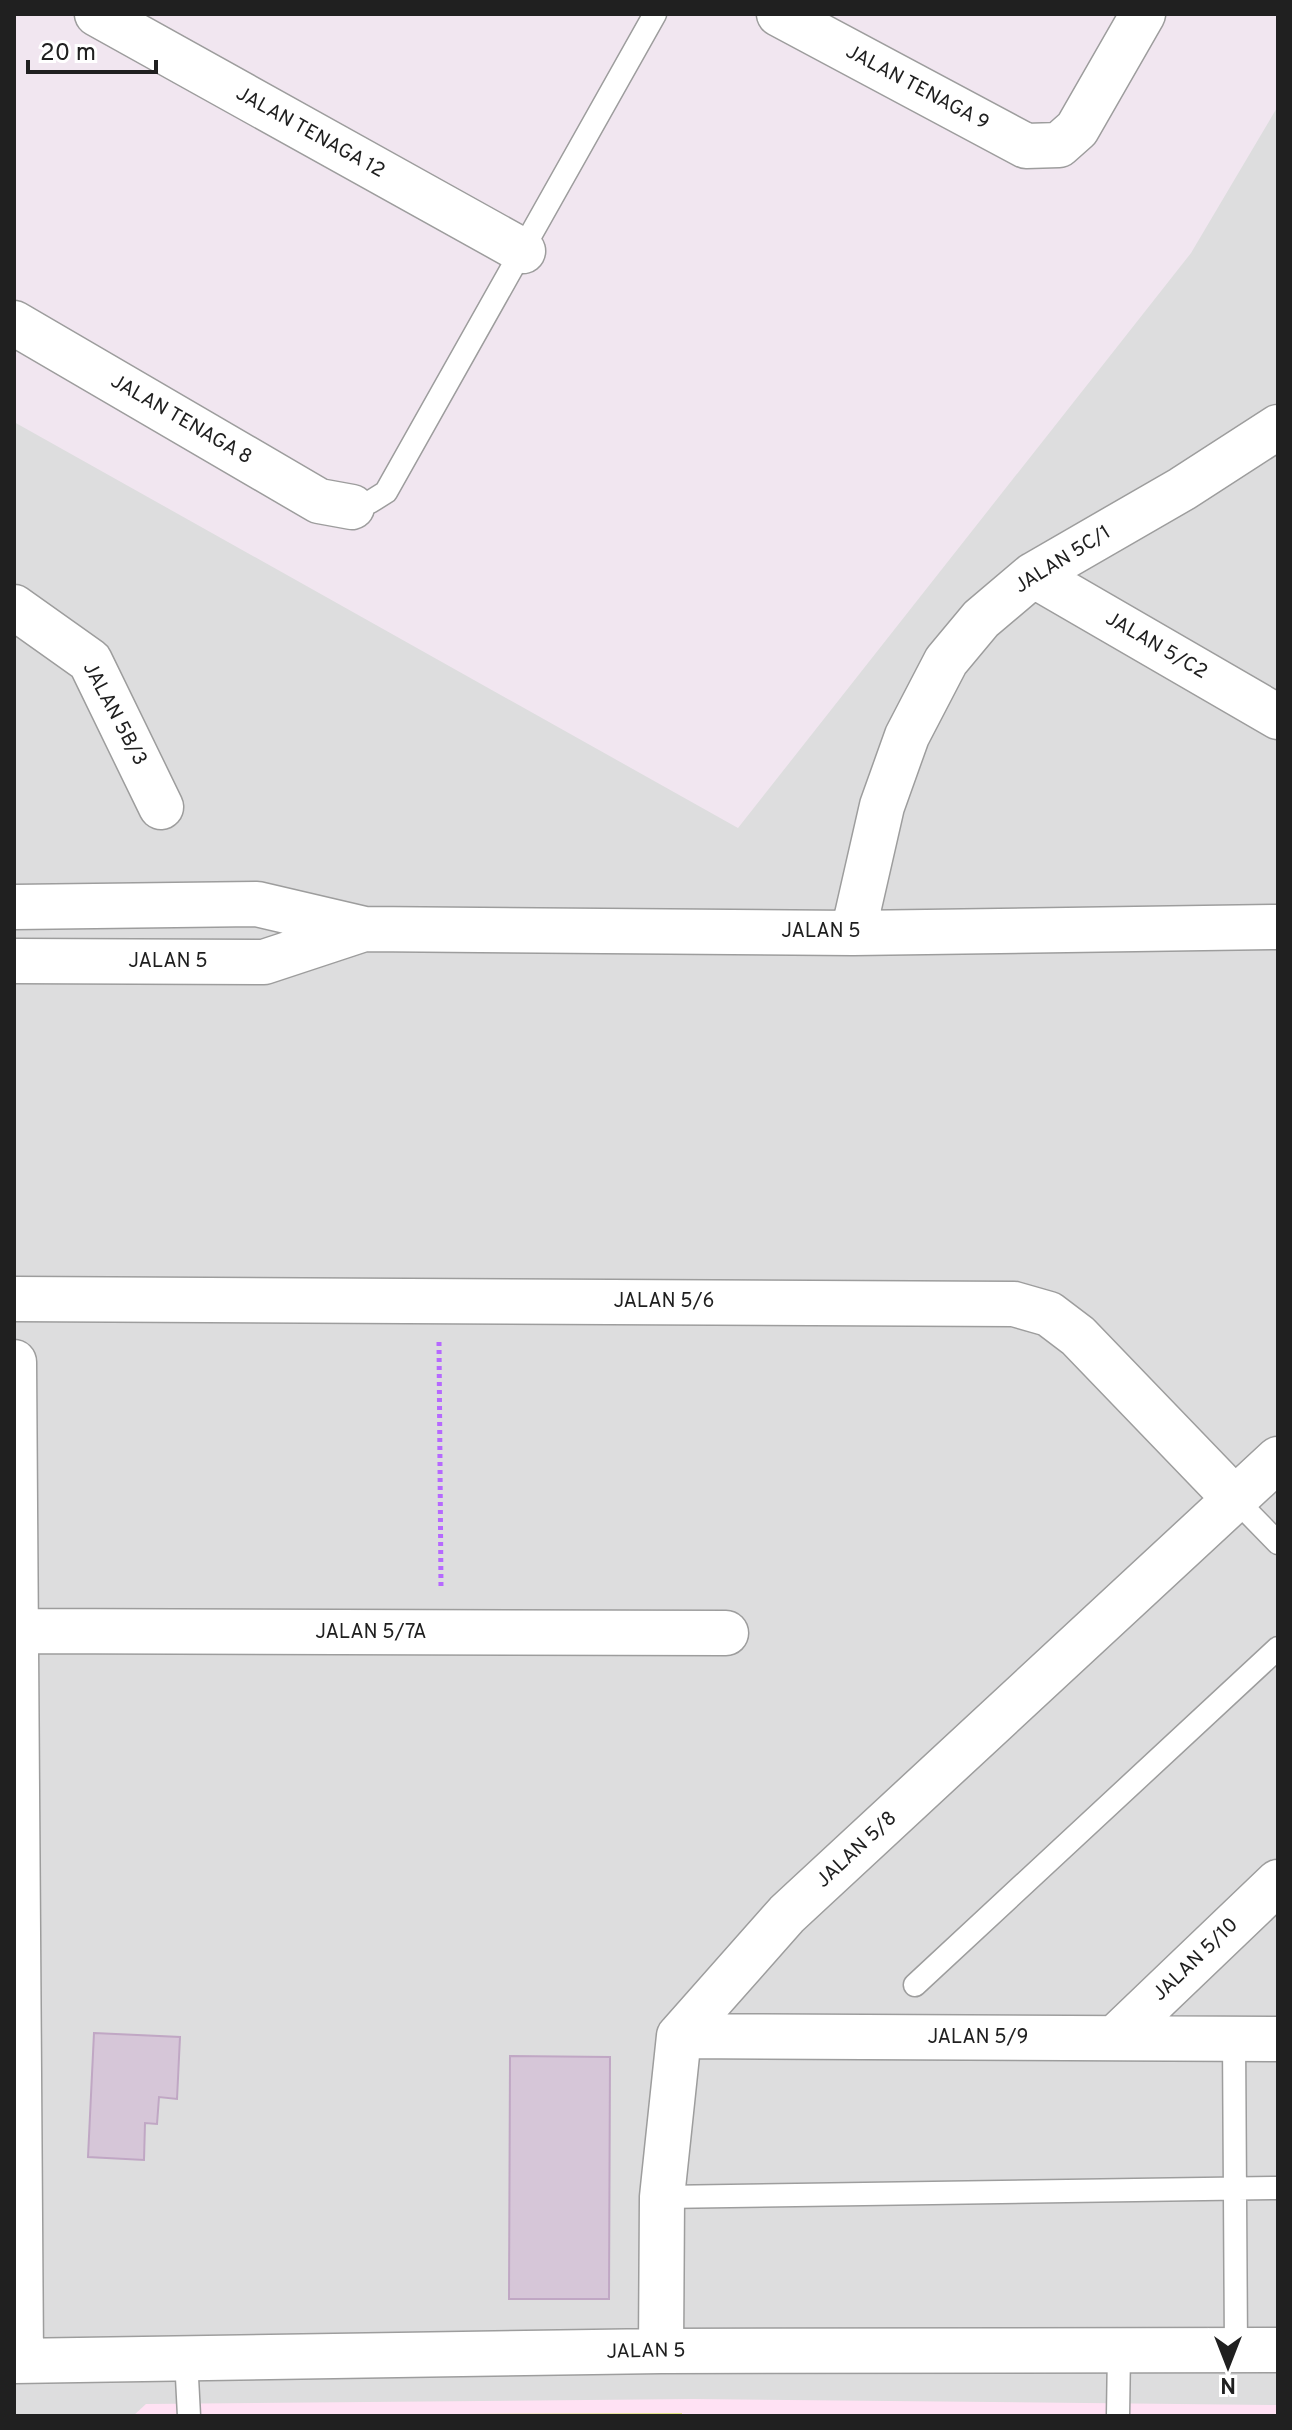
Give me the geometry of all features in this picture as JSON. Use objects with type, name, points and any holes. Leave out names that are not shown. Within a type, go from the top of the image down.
[{"type":"street","name":"JALAN TENAGA 12","points":[[97,14],[523,251]]},
{"type":"street","name":"JALAN TENAGA 9","points":[[779,14],[1026,146],[1059,145],[1077,129],[1143,14]]},
{"type":"street","name":"JALAN TENAGA 8","points":[[14,323],[319,501],[352,507]]},
{"type":"street","name":"JALAN 5C/1","points":[[853,933],[882,806],[907,736],[946,661],[981,619],[1033,575],[1182,489],[1278,427]]},
{"type":"street","name":"JALAN 5/C2","points":[[1033,575],[1278,717]]},
{"type":"street","name":"JALAN 5B/3","points":[[14,607],[90,661],[161,807]]},
{"type":"street","name":"JALAN 5","points":[[14,907],[257,904],[364,929],[853,933],[1278,927]]},
{"type":"street","name":"JALAN 5","points":[[14,961],[264,962],[364,929]]},
{"type":"street","name":"JALAN 5/6","points":[[14,1299],[1014,1304],[1049,1314],[1078,1336],[1235,1499]]},
{"type":"street","points":[[14,1362],[18,2360]]},
{"type":"street","name":"JALAN 5/8","points":[[679,2036],[787,1914],[1278,1459]]},
{"type":"street","name":"JALAN 5/7A","points":[[16,1631],[726,1633]]},
{"type":"street","name":"JALAN 5/10","points":[[1115,2038],[1278,1882]]},
{"type":"street","points":[[661,2351],[662,2197],[679,2036]]},
{"type":"street","name":"JALAN 5/9","points":[[679,2036],[1278,2039]]},
{"type":"street","name":"JALAN 5","points":[[18,2360],[661,2351],[1257,2350]]},
{"type":"lane","points":[[352,507],[370,502],[386,492],[655,14]]},
{"type":"lane","points":[[1235,1499],[1278,1543]]},
{"type":"lane","points":[[915,1985],[1278,1648]]},
{"type":"lane","points":[[1234,2038],[1235,2188],[1257,2350]]},
{"type":"lane","points":[[662,2197],[1278,2188]]},
{"type":"lane","points":[[1118,2416],[1119,2350]]},
{"type":"lane","points":[[186,2358],[189,2416]]},
{"type":"path","points":[[438,1301],[442,1633]]},
{"type":"shaded area","points":[[1278,106],[1278,2416],[14,2416],[14,422],[738,828],[1191,253]]},
{"type":"shaded area","points":[[693,2399],[1278,2405],[1278,2416],[133,2416],[146,2404]]},
{"type":"shaded area","points":[[682,2413],[682,2416],[282,2416],[282,2415]]},
{"type":"building","points":[[94,2033],[180,2037],[177,2099],[159,2097],[157,2124],[145,2123],[144,2160],[88,2157]]},
{"type":"building","points":[[510,2056],[610,2057],[609,2299],[509,2299]]}]
